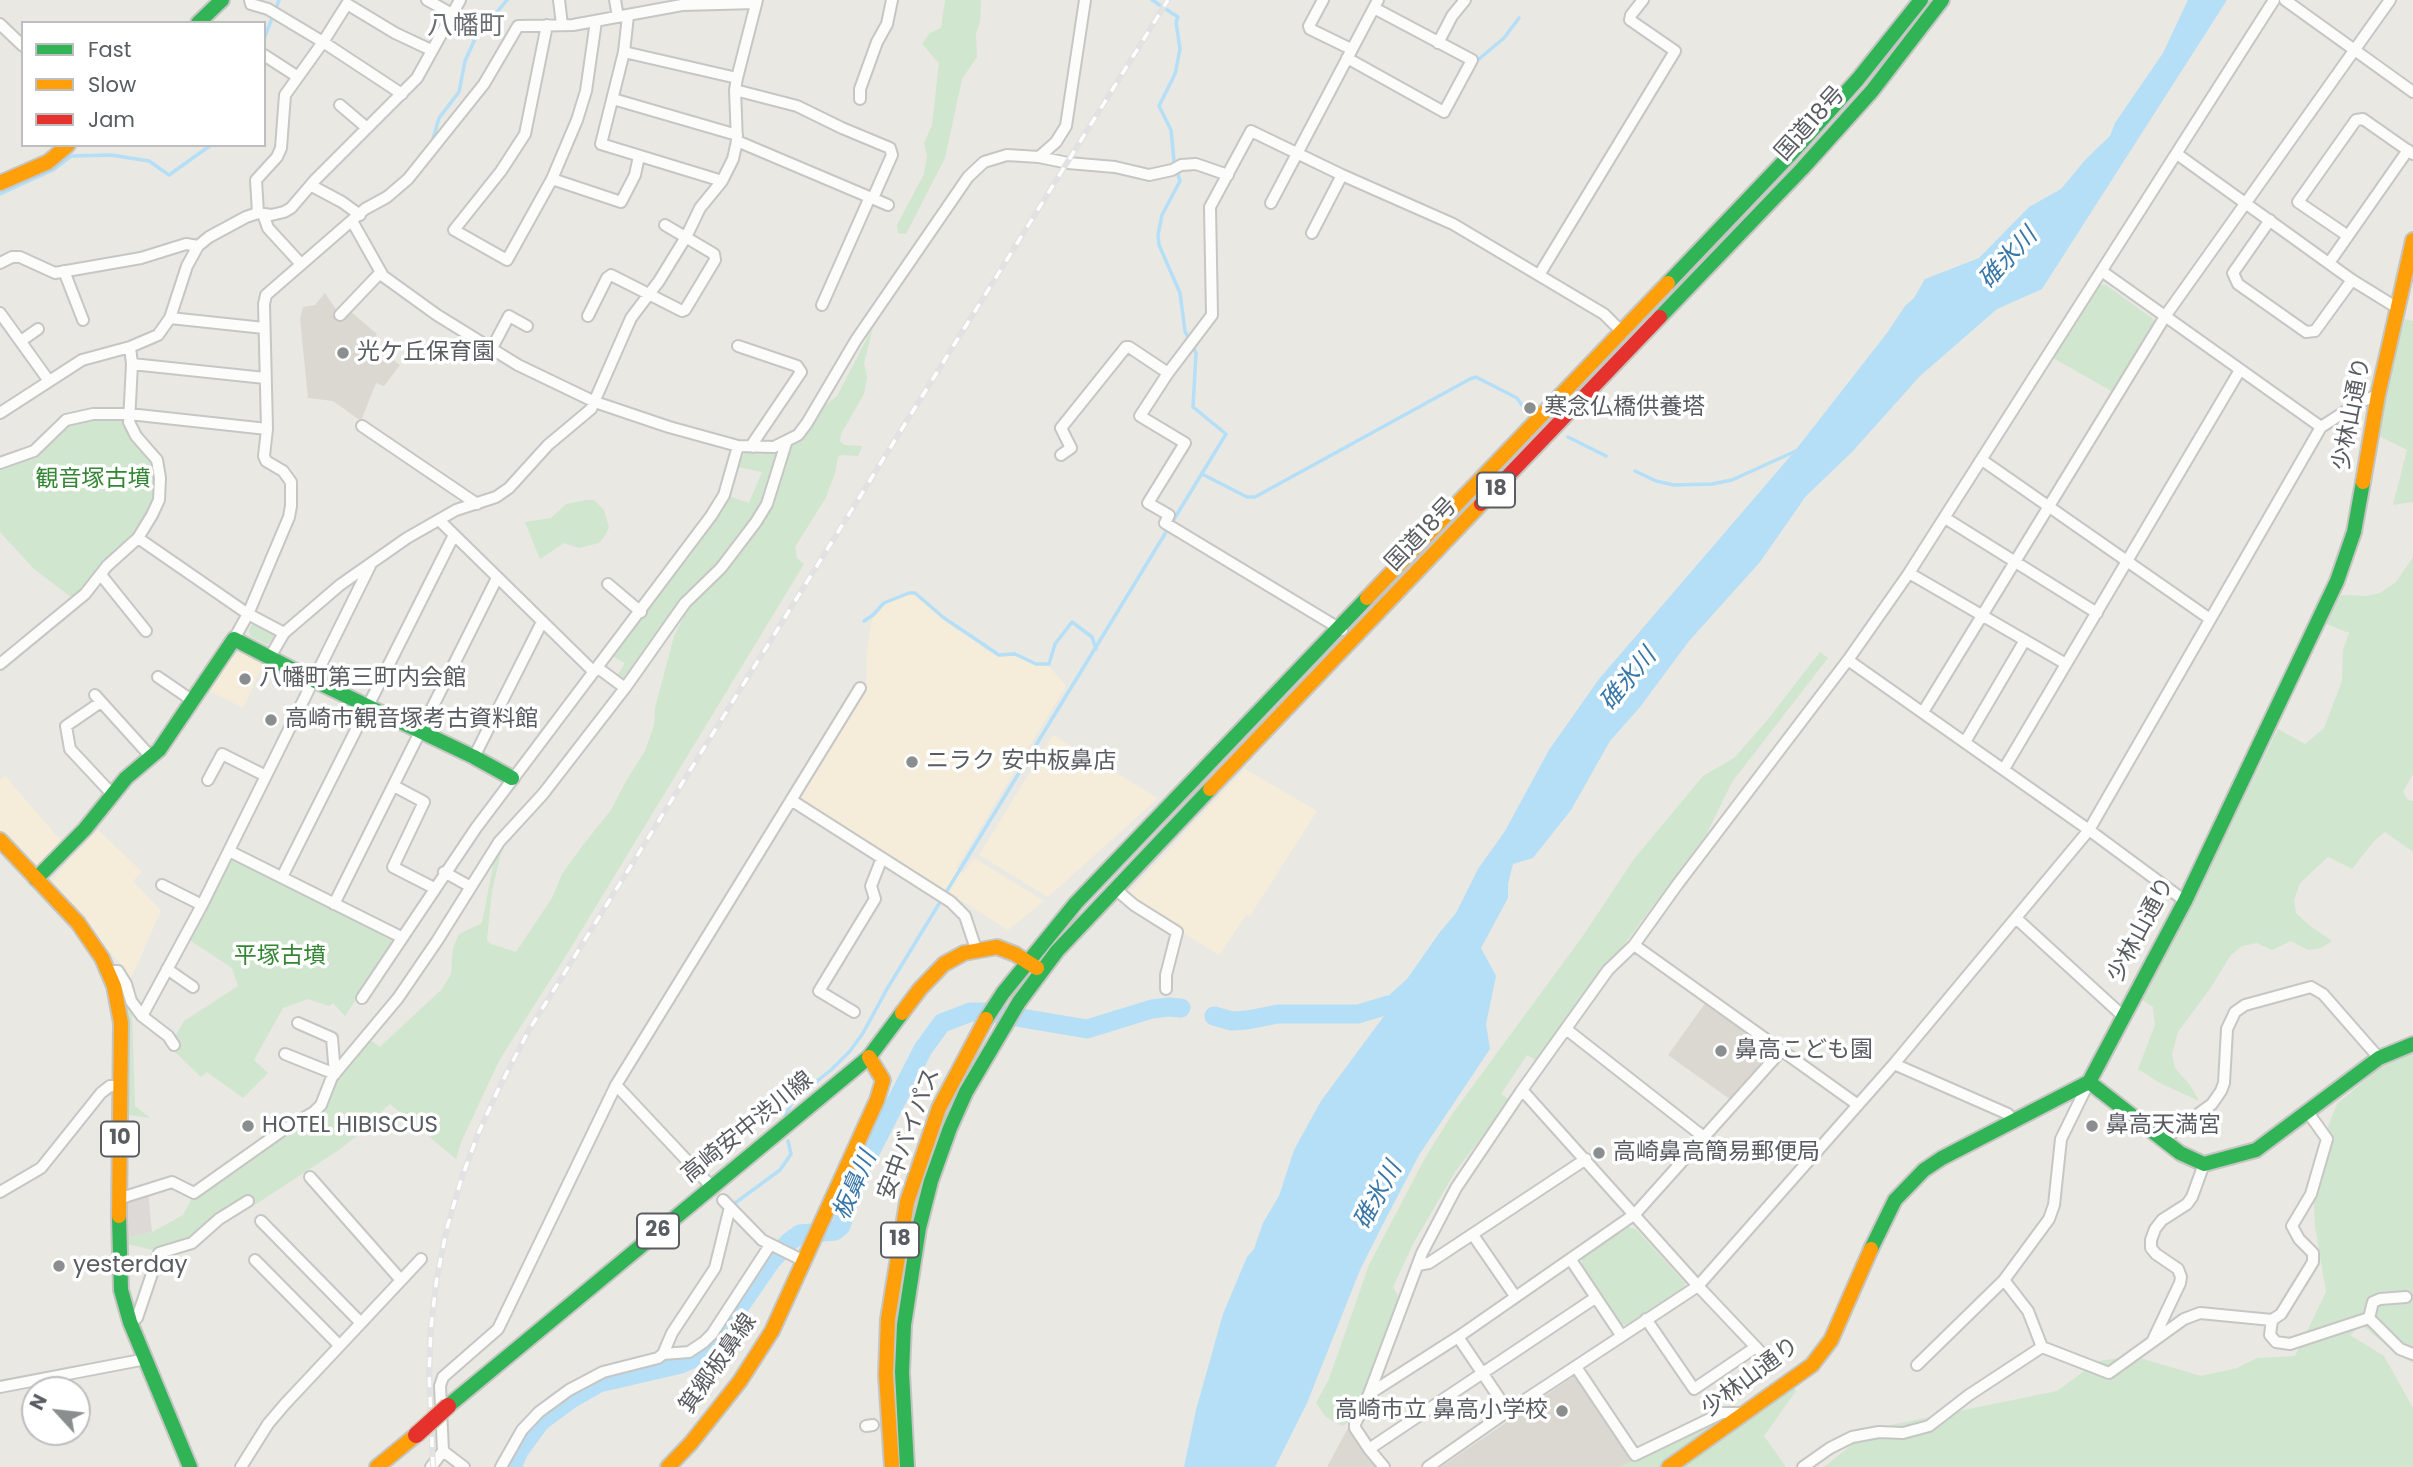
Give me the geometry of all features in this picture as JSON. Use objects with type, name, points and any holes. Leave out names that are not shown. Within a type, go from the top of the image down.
[{"type":"main road","points":[[200,21],[222,0]]},
{"type":"main road","name":"国道18号","points":[[1027,962],[1076,903],[1824,119],[1921,0]]},
{"type":"main road","name":"国道18号","points":[[1042,972],[1057,951],[1114,888],[1802,169],[1872,91],[1942,0]]},
{"type":"main road","points":[[0,183],[47,162],[66,147]]},
{"type":"main road","name":"少林山通り","points":[[1669,1467],[1812,1365],[1831,1340],[1886,1215],[1908,1185],[1924,1170],[1941,1158],[2088,1082],[2185,901],[2337,581],[2354,532],[2378,395],[2413,240]]},
{"type":"main road","points":[[36,879],[85,829],[112,794],[163,745],[234,639],[512,778]]},
{"type":"main road","name":"10","points":[[0,840],[78,923],[109,971],[119,1005],[122,1086],[118,1199],[121,1290],[130,1322],[190,1467]]},
{"type":"main road","points":[[976,949],[997,947],[1010,951],[1042,972]]},
{"type":"main road","name":"高崎安中渋川線","points":[[377,1467],[869,1057],[935,972],[952,959],[976,949]]},
{"type":"main road","name":"安中バイパス","points":[[892,1467],[886,1375],[888,1319],[907,1202],[939,1108],[958,1069],[994,1007],[1027,962]]},
{"type":"main road","name":"安中バイパス","points":[[907,1467],[903,1349],[910,1276],[931,1181],[950,1128],[967,1092],[1004,1026],[1042,972]]},
{"type":"main road","points":[[2088,1082],[2180,1153],[2204,1164],[2256,1150],[2379,1058],[2413,1044]]},
{"type":"main road","name":"箕郷板鼻線","points":[[668,1467],[699,1433],[761,1351],[797,1258],[813,1240],[881,1087],[883,1080],[869,1057]]},
{"type":"street","points":[[250,0],[251,4],[268,9],[402,94]]},
{"type":"street","points":[[427,0],[452,14]]},
{"type":"street","points":[[0,413],[82,360],[130,347],[158,335],[170,318],[187,266],[198,246],[232,224],[291,208],[417,78],[460,0]]},
{"type":"street","points":[[559,0],[562,25]]},
{"type":"street","points":[[615,0],[623,16],[624,52],[601,144],[722,181]]},
{"type":"street","points":[[860,99],[860,89],[877,42],[887,24],[892,0]]},
{"type":"street","points":[[1039,158],[1056,142],[1066,126],[1086,0]]},
{"type":"street","points":[[1271,203],[1296,153],[1349,54],[1376,4],[1438,43],[1472,60],[1444,112],[1349,54],[1310,29],[1309,26],[1323,0]]},
{"type":"street","points":[[1438,43],[1452,16],[1465,0]]},
{"type":"street","points":[[1539,275],[1675,51],[1630,20],[1643,0]]},
{"type":"street","points":[[1384,1467],[1369,1449],[1355,1424],[1418,1265],[1456,1188],[1608,970],[1634,945],[1909,573],[2274,0]]},
{"type":"street","points":[[2285,0],[2413,92]]},
{"type":"street","points":[[1923,712],[2166,315],[2390,0]]},
{"type":"street","points":[[234,639],[248,614],[289,517],[291,506],[291,482],[283,471],[266,461],[264,456],[267,429],[264,328],[266,295],[365,209],[387,197],[408,179],[484,84],[518,26],[596,21],[682,5],[757,1],[735,90],[737,138],[733,159],[659,281],[631,318],[591,409],[548,445],[509,488],[496,497],[456,510],[407,538],[340,585],[284,633],[270,657]]},
{"type":"street","points":[[301,264],[268,228],[261,214],[256,180],[277,157],[281,148],[285,95],[323,42],[346,2],[395,33],[431,50]]},
{"type":"street","points":[[547,25],[525,134],[501,171],[454,230],[507,260],[552,179],[586,91],[596,21]]},
{"type":"street","points":[[0,24],[21,44]]},
{"type":"street","points":[[624,52],[737,78]]},
{"type":"street","points":[[266,56],[298,77]]},
{"type":"street","points":[[735,90],[797,106],[890,148],[892,155],[822,305]]},
{"type":"street","points":[[613,99],[737,138],[888,205]]},
{"type":"street","points":[[340,105],[367,128]]},
{"type":"street","points":[[2329,263],[2411,152],[2363,119],[2356,120],[2298,202],[2348,236]]},
{"type":"street","points":[[1355,638],[1165,523],[1169,515],[1148,503],[1185,443],[1140,416],[1168,373],[1212,315],[1210,207],[1251,131],[1453,224],[1604,314],[1635,345]]},
{"type":"street","points":[[2177,153],[2352,280],[2399,309]]},
{"type":"street","points":[[552,179],[621,202],[635,175],[639,156]]},
{"type":"street","points":[[312,186],[342,202],[356,218],[380,273],[437,315],[517,365],[595,402],[669,427],[738,446],[774,447],[798,435],[807,423],[856,340],[976,168],[984,162],[998,157],[1039,158],[1115,167],[1149,175],[1196,164],[1228,175]]},
{"type":"street","points":[[1312,233],[1342,175]]},
{"type":"street","points":[[2270,220],[2233,273],[2238,284],[2306,332],[2315,331],[2352,280]]},
{"type":"street","points":[[588,316],[611,275],[681,311],[685,310],[715,260],[714,254],[665,225]]},
{"type":"street","points":[[0,263],[12,257],[20,257],[49,271],[65,271],[150,256],[186,244],[198,246]]},
{"type":"street","points":[[65,271],[83,320]]},
{"type":"street","points":[[2103,272],[2321,427]]},
{"type":"street","points":[[340,315],[380,273]]},
{"type":"street","points":[[0,313],[49,381]]},
{"type":"street","points":[[492,348],[509,316],[527,326]]},
{"type":"street","points":[[170,318],[264,328]]},
{"type":"street","points":[[20,341],[38,329]]},
{"type":"street","points":[[738,346],[797,366],[801,372],[753,443],[753,447]]},
{"type":"street","points":[[0,664],[85,594],[107,566],[138,538],[159,500],[157,460],[131,428],[130,347]]},
{"type":"street","points":[[1061,455],[1071,448],[1061,429],[1126,347],[1168,373]]},
{"type":"street","points":[[132,364],[265,379]]},
{"type":"street","points":[[2004,769],[2240,370]]},
{"type":"street","points":[[1428,1467],[1508,1410],[1698,1286],[1894,1064],[2090,830],[2321,427],[2360,402],[2378,395]]},
{"type":"street","points":[[0,463],[34,451],[66,420],[93,414],[129,414],[267,429]]},
{"type":"street","points":[[362,426],[477,504]]},
{"type":"street","points":[[118,1199],[172,1182],[194,1193],[283,1130],[314,1112],[335,1074],[398,998],[499,842],[543,794],[625,688],[685,603],[721,568],[757,522],[767,504],[786,443]]},
{"type":"street","points":[[362,998],[444,872],[512,778],[691,546],[718,506],[738,446]]},
{"type":"street","points":[[1982,460],[2210,619]]},
{"type":"street","points":[[1945,518],[2097,613]]},
{"type":"street","points":[[439,520],[542,622],[596,670],[625,688]]},
{"type":"street","points":[[282,877],[454,535]]},
{"type":"street","points":[[138,538],[248,614],[284,633]]},
{"type":"street","points":[[142,1016],[202,905],[372,562]]},
{"type":"street","points":[[1909,573],[2066,664]]},
{"type":"street","points":[[101,575],[146,631]]},
{"type":"street","points":[[334,905],[497,578]]},
{"type":"street","points":[[608,584],[641,612]]},
{"type":"street","points":[[474,757],[542,622]]},
{"type":"street","points":[[1965,742],[2025,640]]},
{"type":"street","points":[[1847,660],[2090,830],[2185,901]]},
{"type":"street","points":[[158,677],[193,701]]},
{"type":"street","points":[[431,1467],[443,1451],[440,1386],[443,1377],[498,1329],[616,1085],[860,688]]},
{"type":"street","points":[[112,794],[70,749],[66,726],[98,698],[151,757]]},
{"type":"street","points":[[208,780],[222,754],[266,776]]},
{"type":"street","points":[[394,786],[424,802],[393,867],[434,888]]},
{"type":"street","points":[[791,800],[959,908],[965,916],[976,949]]},
{"type":"street","points":[[229,851],[401,937]]},
{"type":"street","points":[[854,1012],[819,991],[875,899],[871,886],[882,858]]},
{"type":"street","points":[[444,872],[471,887]]},
{"type":"street","points":[[162,885],[202,905]]},
{"type":"street","points":[[1114,888],[1134,905],[1177,932],[1166,975],[1166,989]]},
{"type":"street","points":[[2017,919],[2123,1016]]},
{"type":"street","points":[[1634,945],[1858,1105]]},
{"type":"street","points":[[167,969],[192,987]]},
{"type":"street","points":[[109,971],[118,971],[126,984],[131,1001],[142,1016],[168,1036],[174,1045]]},
{"type":"street","points":[[2163,1140],[2212,1104],[2221,1091],[2224,1083],[2227,1028],[2235,1012],[2245,1005],[2311,987],[2323,994],[2379,1058]]},
{"type":"street","points":[[298,1023],[332,1038],[335,1074]]},
{"type":"street","points":[[1566,1029],[1705,1138]]},
{"type":"street","points":[[1369,1394],[1458,1337],[1635,1214],[1782,1049]]},
{"type":"street","points":[[285,1054],[335,1074]]},
{"type":"street","points":[[1894,1064],[2008,1114],[2013,1123]]},
{"type":"street","points":[[1917,1365],[2004,1280],[2049,1219],[2054,1205],[2061,1139],[2088,1082]]},
{"type":"street","points":[[616,1085],[709,1184]]},
{"type":"street","points":[[0,1192],[41,1168],[107,1087],[122,1086]]},
{"type":"street","points":[[1522,1090],[1769,1361]]},
{"type":"street","points":[[2307,1111],[2328,1139],[2311,1195],[2292,1226],[2299,1239],[2314,1253],[2313,1262],[2281,1314],[2272,1321],[2270,1335],[2276,1342],[2290,1344],[2369,1318]]},
{"type":"street","points":[[1418,1265],[1429,1263],[1586,1159]]},
{"type":"street","points":[[2152,1342],[2181,1277],[2178,1269],[2151,1248],[2151,1240],[2162,1220],[2187,1204],[2192,1197],[2204,1164]]},
{"type":"street","points":[[310,1177],[400,1279]]},
{"type":"street","points":[[130,1322],[137,1318],[159,1253],[191,1243],[219,1219],[248,1201]]},
{"type":"street","points":[[501,1467],[522,1430],[539,1412],[569,1390],[603,1372],[658,1358],[663,1354],[672,1333],[715,1268],[727,1203],[762,1240],[797,1258]]},
{"type":"street","points":[[261,1221],[360,1322]]},
{"type":"street","points":[[1473,1235],[1515,1296]]},
{"type":"street","points":[[663,1354],[689,1352],[704,1342],[773,1247]]},
{"type":"street","points":[[242,1467],[268,1424],[421,1259]]},
{"type":"street","points":[[255,1260],[339,1345]]},
{"type":"street","points":[[1571,1260],[1621,1335]]},
{"type":"street","points":[[2004,1280],[2028,1311],[2042,1347],[2109,1373],[2184,1320],[2200,1313],[2272,1321]]},
{"type":"street","points":[[2369,1318],[2373,1302],[2406,1297]]},
{"type":"street","points":[[1369,1449],[1595,1298]]},
{"type":"street","points":[[2369,1318],[2400,1349],[2413,1354]]},
{"type":"street","points":[[1646,1319],[1695,1389],[1756,1346]]},
{"type":"street","points":[[1458,1337],[1508,1410]]},
{"type":"street","points":[[1803,1467],[1830,1448],[1852,1437],[1879,1432],[1903,1433],[1929,1426],[1969,1395],[2042,1347]]},
{"type":"street","points":[[0,1387],[146,1359]]},
{"type":"street","points":[[1576,1367],[1636,1455],[1722,1413],[1745,1413]]},
{"type":"street","points":[[443,1451],[464,1467]]},
{"type":"shaded area","name":"光ケ丘保育園","points":[[325,293],[341,317],[349,310],[377,334],[371,344],[400,365],[384,386],[376,383],[361,421],[333,401],[308,398],[300,319],[303,307],[315,305]]},
{"type":"shaded area","points":[[909,593],[914,594],[985,649],[999,657],[1014,654],[1035,664],[1047,664],[1066,686],[956,868],[963,873],[974,858],[1044,901],[1008,930],[804,800],[802,794],[866,692],[867,652],[872,619],[884,604]]},
{"type":"shaded area","points":[[241,652],[264,663],[243,708],[209,691],[234,654]]},
{"type":"shaded area","points":[[1053,735],[1158,798],[1048,897],[979,855]]},
{"type":"shaded area","points":[[1245,769],[1317,811],[1250,916],[1246,915],[1219,955],[1132,901],[1130,891]]},
{"type":"shaded area","points":[[5,776],[63,843],[39,866],[32,865],[0,830],[0,781]]},
{"type":"shaded area","points":[[98,830],[142,872],[133,881],[161,911],[129,983],[121,964],[93,929],[49,885]]},
{"type":"shaded area","name":"鼻高こども園","points":[[1706,1002],[1772,1048],[1771,1053],[1731,1100],[1668,1055]]},
{"type":"shaded area","points":[[148,1192],[152,1232],[128,1238],[128,1202]]},
{"type":"shaded area","name":"高崎市立 鼻高小学校","points":[[1577,1374],[1634,1461],[1620,1467],[1441,1467]]},
{"type":"shaded area","name":"高崎市立 鼻高小学校","points":[[1349,1426],[1380,1467],[1327,1467]]},
{"type":"green space","points":[[945,0],[981,0],[980,22],[976,33],[977,57],[962,79],[945,158],[906,234],[898,233],[897,225],[924,174],[927,156],[924,143],[932,125],[939,63],[922,44],[930,33],[941,28]]},
{"type":"green space","points":[[2099,285],[2106,285],[2152,318],[2156,325],[2113,392],[2053,358]]},
{"type":"green space","points":[[2405,319],[2413,321],[2413,502],[2393,505],[2407,450],[2377,435],[2389,372]]},
{"type":"green space","points":[[873,327],[864,363],[867,378],[864,394],[841,434],[840,441],[844,445],[862,446],[858,456],[838,457],[825,499],[795,547],[797,558],[804,564],[567,954],[500,1059],[462,1140],[456,1159],[390,1104],[339,1150],[253,1206],[248,1199],[189,1240],[153,1250],[127,1244],[128,1238],[152,1232],[183,1215],[192,1198],[285,1132],[315,1115],[335,1079],[369,1039],[380,1047],[442,989],[451,974],[453,948],[459,934],[482,923],[494,861],[498,849],[510,835],[501,853],[492,891],[487,940],[491,944],[516,952],[552,898],[562,874],[611,810],[645,751],[654,725],[655,708],[674,636],[685,614],[703,587],[759,525],[786,447],[802,438],[822,408],[837,396]]},
{"type":"green space","name":"観音塚古墳","points":[[94,417],[123,418],[155,465],[154,499],[135,535],[92,580],[71,597],[34,569],[0,532],[0,467],[45,446],[68,423]]},
{"type":"green space","points":[[745,451],[779,453],[773,476],[754,521],[628,681],[622,682],[616,678],[625,663],[612,656],[695,549],[728,496],[749,503],[762,472],[738,467]]},
{"type":"green space","points":[[594,500],[604,510],[609,528],[604,537],[599,543],[579,548],[564,543],[540,559],[525,522],[551,518],[566,504]]},
{"type":"green space","points":[[2413,557],[2413,774],[2403,792],[2408,800],[2413,801],[2413,852],[2385,832],[2374,841],[2352,869],[2328,857],[2300,883],[2294,900],[2296,913],[2332,941],[2321,948],[2308,950],[2291,941],[2272,950],[2257,943],[2242,946],[2230,956],[2178,1032],[2172,1054],[2175,1068],[2190,1085],[2199,1101],[2160,1083],[2138,1069],[2155,1025],[2153,1007],[2141,999],[2199,890],[2278,729],[2305,744],[2324,728],[2342,681],[2343,650],[2349,633],[2324,623],[2341,595],[2366,596],[2380,593],[2396,582]]},
{"type":"green space","points":[[254,621],[275,636],[267,645],[250,636],[249,630]]},
{"type":"green space","points":[[1820,652],[1828,658],[1732,782],[1706,835],[1537,1061],[1527,1055],[1501,1094],[1510,1100],[1455,1172],[1413,1244],[1393,1287],[1398,1296],[1374,1370],[1353,1420],[1342,1426],[1326,1417],[1316,1403],[1329,1379],[1369,1265],[1425,1158],[1453,1113],[1585,933],[1634,859],[1703,776],[1734,758]]},
{"type":"green space","name":"平塚古墳","points":[[237,859],[391,937],[392,945],[345,1016],[333,1003],[329,1006],[308,999],[283,1008],[254,1060],[268,1073],[243,1098],[207,1072],[201,1077],[174,1051],[175,1037],[184,1021],[238,986],[232,968],[188,939],[226,864]]},
{"type":"green space","points":[[123,994],[132,1011],[135,1106],[150,1118],[129,1115],[129,1043]]},
{"type":"green space","points":[[2413,1053],[2413,1363],[2394,1352],[2362,1325],[2350,1335],[2384,1356],[2413,1408],[2413,1467],[1824,1467],[1871,1429],[2057,1391],[2098,1361],[2133,1356],[2201,1376],[2237,1368],[2257,1358],[2295,1356],[2326,1292],[2315,1226],[2312,1168],[2337,1104],[2383,1065]]},
{"type":"green space","points":[[1628,1227],[1636,1229],[1685,1283],[1685,1289],[1627,1325],[1622,1324],[1582,1266],[1582,1258]]},
{"type":"green space","points":[[1794,1388],[1796,1391],[1764,1436],[1786,1467],[1679,1467]]},
{"type":"green space","points":[[1719,1419],[1723,1423],[1660,1467],[1620,1467]]},
{"type":"water","name":"碓氷川","points":[[2188,0],[2227,0],[2042,289],[1997,309],[1920,376],[1852,452],[1806,496],[1760,562],[1689,641],[1640,707],[1610,741],[1571,810],[1533,858],[1513,864],[1508,898],[1481,948],[1496,976],[1486,1024],[1490,1049],[1419,1155],[1382,1226],[1360,1270],[1307,1403],[1275,1467],[1184,1467],[1196,1410],[1223,1314],[1247,1257],[1254,1249],[1263,1223],[1279,1196],[1294,1150],[1321,1101],[1384,1016],[1388,1005],[1386,998],[1407,979],[1456,913],[1478,869],[1505,831],[1549,750],[1599,679],[1794,452],[1905,306],[1914,298],[1925,279],[1979,258],[2029,207],[2061,189],[2110,136],[2115,123],[2163,53]]},
{"type":"waterway","points":[[266,34],[279,0]]},
{"type":"waterway","points":[[433,139],[439,118],[459,92],[465,61],[475,39],[507,0]]},
{"type":"waterway","points":[[784,1119],[793,1100],[831,1070],[863,1033],[887,989],[1226,434],[1193,407],[1196,353],[1185,331],[1180,293],[1159,245],[1162,215],[1180,181],[1174,161],[1171,130],[1159,106],[1175,74],[1180,49],[1176,22],[1178,17],[1152,0]]},
{"type":"waterway","points":[[1479,59],[1504,38],[1519,18]]},
{"type":"waterway","points":[[0,194],[53,170],[71,156],[111,155],[149,161],[169,175],[208,147]]},
{"type":"waterway","points":[[1202,474],[1247,497],[1255,497],[1476,377],[1517,398],[1526,411]]},
{"type":"waterway","points":[[1568,437],[1606,456]]},
{"type":"waterway","points":[[1635,471],[1656,481],[1674,485],[1712,484],[1732,480],[1798,450]]},
{"type":"waterway","points":[[864,621],[884,603],[915,593],[944,618],[999,655],[1015,654],[1036,664],[1049,664],[1055,644],[1072,622],[1092,637],[1096,649]]},
{"type":"waterway","name":"板鼻川","points":[[1214,1016],[1232,1021],[1278,1014],[1358,1014],[1388,1005],[1413,1004]]},
{"type":"waterway","name":"板鼻川","points":[[512,1467],[519,1451],[541,1421],[571,1399],[599,1383],[681,1364],[709,1351],[771,1261],[789,1242],[800,1234],[835,1231],[841,1226],[858,1176],[923,1049],[942,1023],[971,1012],[986,1012],[1087,1029],[1152,1009],[1181,1008]]},
{"type":"waterway","points":[[735,1203],[780,1170],[791,1154],[788,1141]]},
{"type":"railway","points":[[433,1467],[429,1373],[437,1277],[461,1180],[499,1088],[529,1030],[1168,0]]},
{"type":"traffic: fast","points":[[200,21],[222,0]]},
{"type":"traffic: fast","points":[[1668,283],[1858,79],[1921,0]]},
{"type":"traffic: fast","points":[[1660,317],[1802,169],[1872,91],[1942,0]]},
{"type":"traffic: fast","points":[[1871,1249],[1895,1200],[1924,1170],[1942,1158],[2089,1082],[2185,901],[2337,581],[2354,532],[2363,482]]},
{"type":"traffic: fast","points":[[986,1019],[1003,993],[1076,903],[1367,598]]},
{"type":"traffic: fast","points":[[36,879],[85,829],[126,778],[159,750],[234,639],[512,778]]},
{"type":"traffic: fast","points":[[907,1467],[902,1372],[904,1325],[919,1228],[931,1181],[966,1092],[1019,1002],[1057,951],[1210,789]]},
{"type":"traffic: fast","points":[[448,1406],[869,1057],[902,1013]]},
{"type":"traffic: fast","points":[[2089,1082],[2180,1153],[2204,1164],[2256,1150],[2379,1058],[2413,1044]]},
{"type":"traffic: fast","points":[[119,1216],[121,1290],[130,1322],[190,1467]]},
{"type":"traffic: slow","points":[[0,183],[48,162],[66,147]]},
{"type":"traffic: slow","points":[[2363,482],[2378,395],[2413,240]]},
{"type":"traffic: slow","points":[[1367,598],[1668,283]]},
{"type":"traffic: slow","points":[[1210,789],[1481,504]]},
{"type":"traffic: slow","points":[[0,840],[78,923],[102,958],[114,986],[121,1023],[119,1216]]},
{"type":"traffic: slow","points":[[902,1013],[944,964],[964,953],[997,947],[1015,954],[1037,968]]},
{"type":"traffic: slow","points":[[892,1467],[886,1375],[888,1319],[907,1202],[939,1108],[986,1019]]},
{"type":"traffic: slow","points":[[668,1467],[691,1443],[740,1381],[772,1331],[877,1100],[883,1080],[869,1057]]},
{"type":"traffic: slow","points":[[1669,1467],[1812,1365],[1831,1340],[1871,1249]]},
{"type":"traffic: slow","points":[[377,1467],[416,1435]]},
{"type":"traffic: jam","points":[[1481,504],[1660,317]]},
{"type":"traffic: jam","points":[[416,1435],[448,1406]]},
{"type":"place","name":"光ケ丘保育園","points":[[343,353]]},
{"type":"place","name":"寒念仏橋供養塔","points":[[1530,408]]},
{"type":"place","name":"八幡町第三町内会館","points":[[245,679]]},
{"type":"place","name":"高崎市観音塚考古資料館","points":[[271,720]]},
{"type":"place","name":"ニラク 安中板鼻店","points":[[912,762]]},
{"type":"place","name":"鼻高こども園","points":[[1721,1051]]},
{"type":"place","name":"HOTEL HIBISCUS","points":[[248,1126]]},
{"type":"place","name":"鼻高天満宮","points":[[2092,1126]]},
{"type":"place","name":"高崎鼻高簡易郵便局","points":[[1599,1153]]},
{"type":"place","name":"yesterday","points":[[59,1266]]},
{"type":"place","name":"高崎市立 鼻高小学校","points":[[1562,1411]]},
{"type":"district","name":"八幡町","points":[[466,27]]}]
